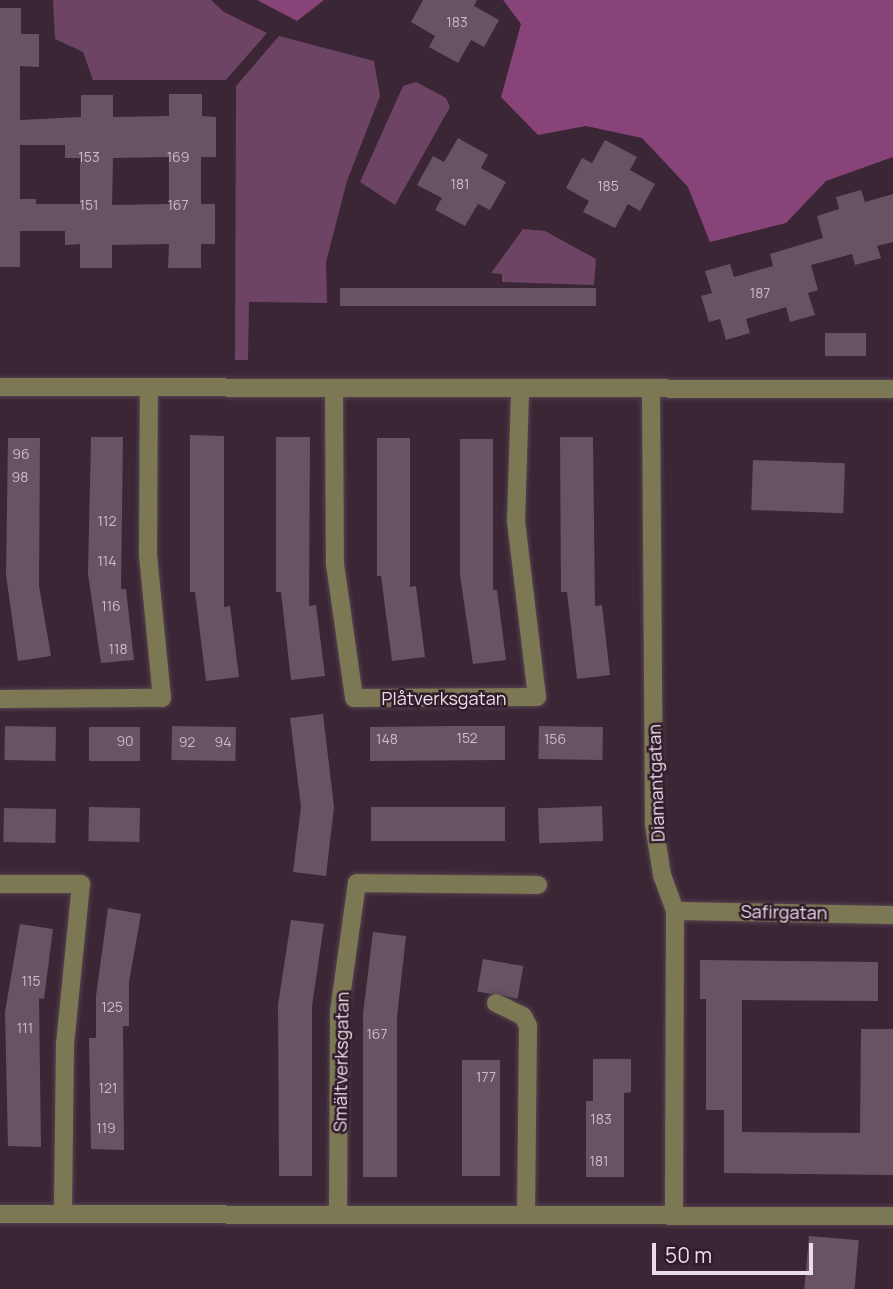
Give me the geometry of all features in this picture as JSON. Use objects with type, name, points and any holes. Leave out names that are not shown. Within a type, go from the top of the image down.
[{"type":"street","points":[[0,387],[520,392],[893,389]]},
{"type":"street","points":[[0,699],[162,698],[148,555],[149,388]]},
{"type":"street","name":"Plåtverksgatan","points":[[334,389],[335,564],[354,698],[537,697],[516,521],[520,392]]},
{"type":"street","name":"Diamantgatan","points":[[652,392],[654,825],[662,875],[675,911],[674,1214]]},
{"type":"street","name":"Smältverksgatan","points":[[338,1213],[339,1012],[357,883],[538,885]]},
{"type":"street","points":[[0,884],[80,884],[65,1043],[64,1214]]},
{"type":"street","name":"Safirgatan","points":[[675,911],[893,915]]},
{"type":"street","points":[[496,1003],[523,1016],[528,1026],[526,1214]]},
{"type":"street","points":[[0,1214],[893,1216]]},
{"type":"shaded area","points":[[53,0],[211,0],[224,12],[267,33],[226,80],[93,80],[83,52],[55,39]]},
{"type":"shaded area","points":[[257,0],[324,0],[297,21]]},
{"type":"shaded area","points":[[503,0],[893,0],[893,157],[826,181],[786,223],[710,242],[688,187],[642,138],[586,126],[538,135],[501,97],[521,24]]},
{"type":"shaded area","points":[[279,36],[374,61],[380,96],[347,181],[326,262],[327,303],[249,302],[248,360],[235,360],[236,86]]},
{"type":"shaded area","points":[[416,82],[446,98],[450,107],[395,205],[360,182],[403,86]]},
{"type":"shaded area","points":[[523,229],[545,231],[596,259],[594,285],[502,282],[502,274],[491,273]]},
{"type":"building","points":[[423,0],[477,0],[474,6],[499,20],[484,47],[471,40],[458,63],[429,47],[435,36],[411,22]]},
{"type":"building","points":[[0,8],[21,8],[21,34],[39,34],[39,67],[20,66],[20,120],[81,117],[81,95],[113,95],[113,117],[169,116],[169,94],[202,94],[202,116],[216,117],[216,157],[201,157],[201,204],[215,204],[215,244],[201,244],[201,268],[168,268],[169,244],[112,245],[112,268],[80,268],[80,244],[65,245],[65,231],[20,231],[20,267],[0,267]],"holes":[[[20,145],[65,145],[65,158],[80,158],[80,204],[36,204],[36,199],[20,199]],[[169,157],[169,204],[112,205],[113,158]]]},
{"type":"building","points":[[458,138],[488,155],[481,168],[506,182],[490,210],[478,204],[465,226],[435,210],[442,198],[417,185],[433,156],[444,162]]},
{"type":"building","points":[[605,140],[637,157],[630,170],[655,184],[640,211],[628,204],[615,228],[583,212],[589,201],[566,188],[582,158],[592,163]]},
{"type":"building","points":[[861,190],[865,202],[893,194],[893,242],[877,246],[881,258],[855,265],[852,254],[811,265],[818,290],[808,293],[815,315],[790,322],[786,307],[746,319],[750,333],[726,340],[720,319],[709,322],[701,296],[712,293],[705,271],[730,264],[734,277],[773,266],[770,254],[823,238],[817,216],[839,209],[836,197]]},
{"type":"building","points":[[340,288],[596,288],[596,306],[340,306]]},
{"type":"building","points":[[825,333],[866,333],[866,356],[825,356]]},
{"type":"building","points":[[190,435],[224,436],[224,607],[230,606],[239,677],[206,681],[195,592],[190,592]]},
{"type":"building","points":[[91,437],[123,437],[121,589],[126,589],[134,660],[101,663],[88,574]]},
{"type":"building","points":[[276,437],[310,437],[309,606],[316,605],[325,676],[291,680],[281,592],[276,592]]},
{"type":"building","points":[[560,437],[593,437],[595,606],[602,605],[610,675],[577,679],[567,592],[561,592]]},
{"type":"building","points":[[8,438],[40,438],[39,586],[51,656],[18,661],[6,575]]},
{"type":"building","points":[[377,438],[410,438],[410,587],[416,586],[425,657],[392,661],[381,576],[377,576]]},
{"type":"building","points":[[460,439],[493,439],[493,590],[497,590],[506,660],[473,664],[460,575]]},
{"type":"building","points":[[753,460],[845,463],[843,513],[751,510]]},
{"type":"building","points":[[323,714],[334,807],[326,876],[293,872],[301,807],[290,718]]},
{"type":"building","points":[[5,726],[56,727],[55,761],[4,760]]},
{"type":"building","points":[[172,726],[236,727],[235,761],[171,760]]},
{"type":"building","points":[[505,726],[505,760],[370,761],[370,727]]},
{"type":"building","points":[[539,726],[603,727],[602,760],[538,759]]},
{"type":"building","points":[[89,727],[140,727],[140,761],[89,761]]},
{"type":"building","points":[[602,806],[603,841],[539,843],[538,808]]},
{"type":"building","points":[[89,807],[140,808],[139,842],[88,841]]},
{"type":"building","points":[[371,807],[505,807],[505,841],[371,841]]},
{"type":"building","points":[[4,808],[56,809],[55,843],[3,842]]},
{"type":"building","points":[[108,908],[141,914],[129,982],[129,1026],[123,1026],[124,1150],[91,1149],[89,1038],[96,1038],[96,996]]},
{"type":"building","points":[[291,920],[324,924],[312,1006],[312,1176],[279,1176],[278,1005]]},
{"type":"building","points":[[20,924],[53,929],[44,999],[39,998],[41,1147],[8,1146],[5,1012]]},
{"type":"building","points":[[373,932],[406,936],[397,1017],[397,1177],[363,1177],[363,1014]]},
{"type":"building","points":[[483,959],[523,966],[518,999],[477,991]]},
{"type":"building","points":[[700,960],[878,962],[878,1001],[742,1000],[742,1132],[860,1133],[861,1029],[893,1029],[893,1175],[724,1173],[724,1110],[706,1110],[706,999],[700,999]]},
{"type":"building","points":[[593,1059],[631,1059],[631,1092],[624,1093],[624,1177],[586,1177],[586,1101],[593,1101]]},
{"type":"building","points":[[462,1060],[500,1060],[500,1176],[462,1176]]},
{"type":"building","points":[[809,1236],[859,1240],[855,1289],[804,1289]]}]
